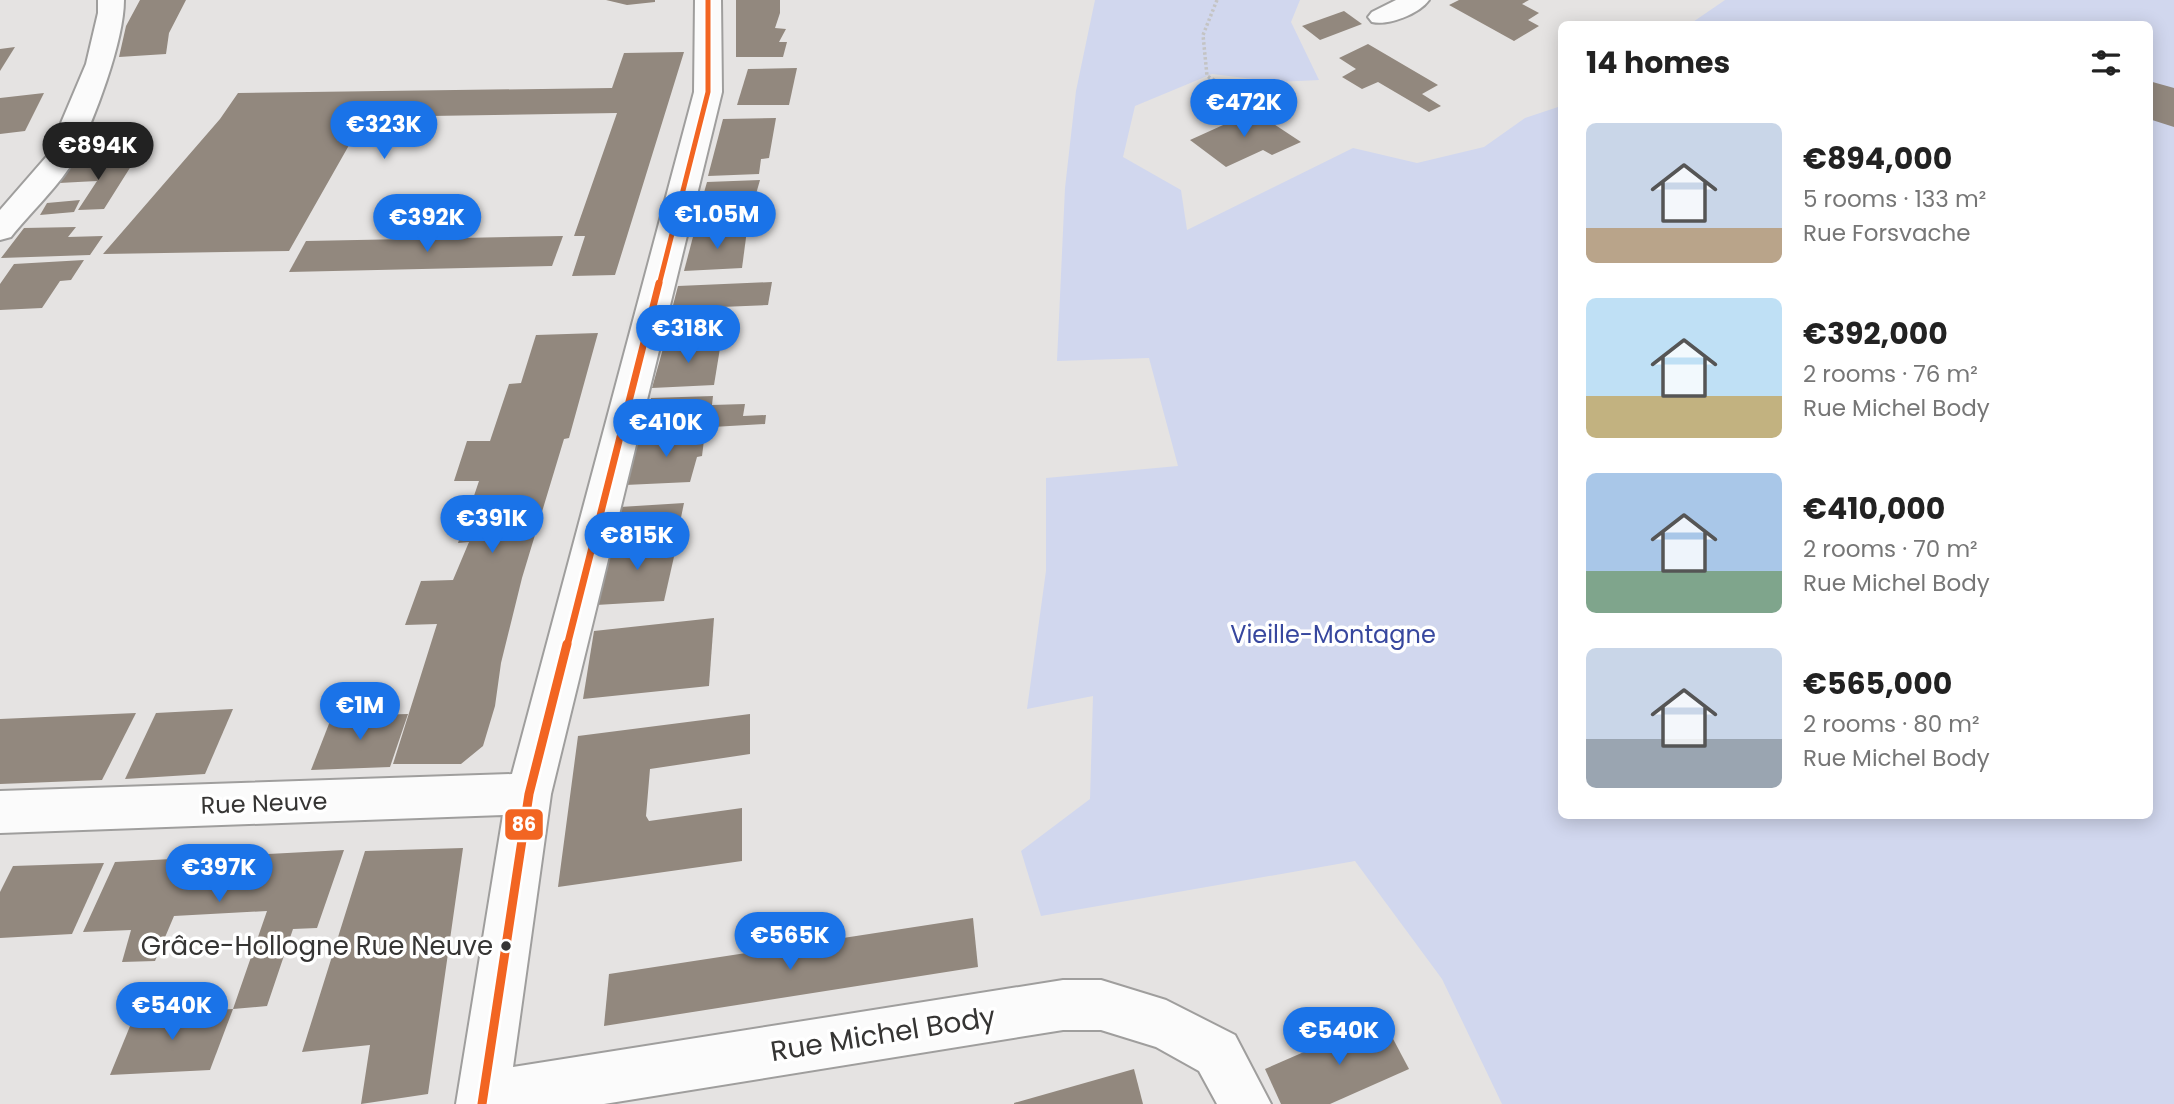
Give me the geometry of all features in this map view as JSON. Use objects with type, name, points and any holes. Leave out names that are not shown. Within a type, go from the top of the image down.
[{"type":"street","points":[[0,230],[60,158],[99,64],[111,13],[111,0]]},
{"type":"street","name":"Rue Michel Body","points":[[708,0],[708,92],[529,794],[482,1101],[1063,1005],[1101,1004],[1166,1025],[1217,1053],[1245,1104]]},
{"type":"street","points":[[1381,17],[1416,0]]},
{"type":"street","name":"Rue Neuve","points":[[0,812],[529,794]]},
{"type":"path","points":[[1217,0],[1203,35],[1207,76],[1244,97]]},
{"type":"green space","name":"Vieille-Montagne","points":[[1095,0],[1300,0],[1291,22],[1319,80],[1278,82],[1212,74],[1135,106],[1123,157],[1181,190],[1187,230],[1353,148],[1417,163],[1484,147],[1525,118],[1558,107],[1558,819],[2153,819],[2153,21],[1694,21],[1725,0],[2174,0],[2174,1104],[1502,1104],[1442,979],[1355,861],[1041,916],[1021,851],[1090,799],[1093,696],[1027,709],[1046,571],[1046,478],[1178,466],[1149,358],[1057,361],[1065,188],[1076,91]]},
{"type":"building","points":[[140,0],[186,0],[169,33],[166,54],[119,57],[126,26]]},
{"type":"building","points":[[606,0],[655,0],[655,2],[627,5]]},
{"type":"building","points":[[736,0],[780,0],[780,13],[775,28],[786,29],[779,42],[787,42],[783,57],[736,57]]},
{"type":"building","points":[[1459,0],[1529,0],[1522,4],[1539,13],[1528,20],[1539,26],[1514,41],[1449,5]]},
{"type":"building","points":[[1344,11],[1362,24],[1320,40],[1302,26]]},
{"type":"building","points":[[1368,44],[1438,85],[1422,94],[1441,106],[1429,112],[1378,82],[1362,89],[1342,77],[1356,69],[1339,58]]},
{"type":"building","points":[[15,47],[0,71],[0,49]]},
{"type":"building","points":[[684,52],[615,275],[572,276],[585,236],[574,236],[617,113],[365,117],[289,251],[103,254],[220,119],[238,93],[612,88],[624,53]]},
{"type":"building","points":[[797,68],[789,105],[737,105],[748,69]]},
{"type":"building","points":[[2153,82],[2174,88],[2174,127],[2153,120]]},
{"type":"building","points":[[44,93],[25,131],[0,134],[0,98]]},
{"type":"building","points":[[1254,111],[1301,142],[1272,155],[1263,150],[1226,167],[1190,140]]},
{"type":"building","points":[[776,118],[769,158],[761,159],[759,174],[708,176],[723,119]]},
{"type":"building","points":[[133,163],[104,209],[78,210],[97,181],[59,183],[71,166]]},
{"type":"building","points":[[760,180],[756,194],[744,195],[743,203],[753,202],[749,223],[695,224],[707,182]]},
{"type":"building","points":[[80,200],[74,212],[40,215],[47,203]]},
{"type":"building","points":[[76,227],[68,237],[103,236],[90,255],[1,258],[24,228]]},
{"type":"building","points":[[747,230],[742,268],[684,271],[694,233]]},
{"type":"building","points":[[563,236],[552,266],[289,272],[306,241]]},
{"type":"building","points":[[84,260],[71,280],[60,281],[42,308],[0,310],[0,284],[14,264]]},
{"type":"building","points":[[772,282],[768,305],[672,309],[678,286]]},
{"type":"building","points":[[729,311],[724,338],[665,340],[672,313]]},
{"type":"building","points":[[598,333],[569,438],[564,439],[522,578],[501,663],[495,706],[483,746],[461,764],[393,764],[437,624],[405,625],[421,581],[453,580],[469,542],[458,543],[479,481],[454,481],[467,441],[490,441],[509,384],[521,383],[536,335]]},
{"type":"building","points":[[721,342],[714,385],[652,388],[664,345]]},
{"type":"building","points":[[713,396],[712,405],[745,404],[743,416],[766,415],[765,424],[644,431],[651,398]]},
{"type":"building","points":[[705,432],[702,456],[697,457],[690,482],[625,485],[640,437]]},
{"type":"building","points":[[684,503],[678,532],[612,536],[620,507]]},
{"type":"building","points":[[678,539],[664,601],[596,605],[611,543]]},
{"type":"building","points":[[714,618],[709,686],[583,699],[594,631]]},
{"type":"building","points":[[233,709],[205,774],[125,779],[156,713]]},
{"type":"building","points":[[136,713],[102,780],[0,784],[0,719]]},
{"type":"building","points":[[408,714],[390,767],[311,770],[332,716]]},
{"type":"building","points":[[750,714],[750,754],[650,769],[646,816],[649,821],[742,808],[742,861],[558,887],[578,736]]},
{"type":"building","points":[[463,848],[428,1094],[361,1104],[370,1045],[302,1052],[365,851]]},
{"type":"building","points":[[344,850],[317,928],[293,929],[267,1006],[233,1009],[267,911],[174,916],[155,961],[122,962],[131,930],[83,932],[115,862]]},
{"type":"building","points":[[104,863],[72,934],[0,938],[0,892],[13,866]]},
{"type":"building","points":[[973,918],[978,967],[604,1026],[609,974]]},
{"type":"building","points":[[233,1009],[210,1070],[110,1075],[135,1014]]},
{"type":"building","points":[[1382,1018],[1409,1069],[1330,1104],[1281,1104],[1265,1069]]},
{"type":"building","points":[[1134,1069],[1143,1104],[1014,1104],[1014,1103]]},
{"type":"transit line","name":"86","points":[[482,1104],[529,794],[708,92],[708,0]]},
{"type":"place","name":"Grâce-Hollogne Rue Neuve","points":[[506,946]]}]
